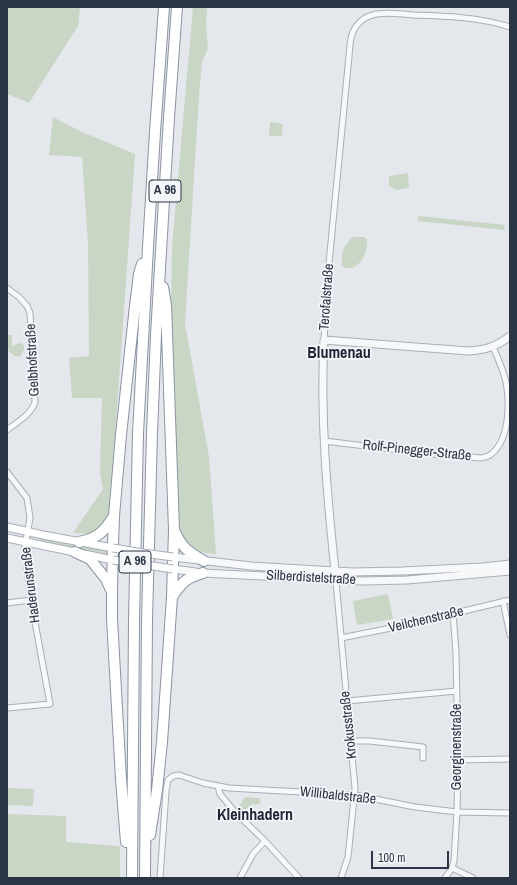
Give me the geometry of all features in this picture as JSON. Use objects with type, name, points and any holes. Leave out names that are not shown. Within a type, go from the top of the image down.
[{"type":"highway","name":"A 96","points":[[131,878],[138,433],[155,132],[164,7]]},
{"type":"highway","name":"A 96","points":[[145,874],[147,620],[151,449],[160,265],[177,7]]},
{"type":"highway","points":[[131,878],[121,771],[114,650],[112,590],[113,548],[120,435],[134,306],[139,274],[148,247]]},
{"type":"highway","points":[[145,874],[157,790],[172,596],[174,530],[166,305],[160,265]]},
{"type":"highway","points":[[79,542],[96,537],[107,527],[114,516]]},
{"type":"highway","points":[[174,530],[178,539],[186,550],[204,561]]},
{"type":"highway","points":[[75,552],[90,559],[106,579],[112,590]]},
{"type":"highway","points":[[172,596],[180,585],[186,580],[203,573]]},
{"type":"main road","points":[[7,527],[79,542],[173,557]]},
{"type":"main road","name":"Silberdistelstraße","points":[[7,538],[113,560],[173,569]]},
{"type":"street","name":"Terofalstraße","points":[[335,571],[328,512],[324,441],[324,340],[329,263],[351,38],[360,22],[375,14],[458,16],[490,21],[510,27]]},
{"type":"street","name":"Gelbhofstraße","points":[[7,288],[19,297],[27,306],[30,313],[35,402],[30,412],[7,430]]},
{"type":"street","points":[[324,340],[468,351],[493,347],[510,336]]},
{"type":"street","name":"Rolf-Pinegger-Straße","points":[[324,441],[432,454],[481,458],[489,456],[497,449],[503,439],[509,410],[508,393],[505,380],[493,347]]},
{"type":"street","name":"Haderunstraße","points":[[7,472],[27,498],[30,518],[25,546],[27,570],[50,704],[7,708]]},
{"type":"street","name":"Silberdistelstraße","points":[[173,557],[250,566],[374,572],[483,567],[510,564]]},
{"type":"street","name":"Silberdistelstraße","points":[[173,569],[203,573],[363,581],[407,580],[510,571]]},
{"type":"street","name":"Krokusstraße","points":[[335,571],[355,788],[348,857],[341,878]]},
{"type":"street","points":[[7,603],[31,600]]},
{"type":"street","name":"Veilchenstraße","points":[[341,638],[401,626],[510,600]]},
{"type":"street","points":[[503,601],[510,635]]},
{"type":"street","name":"Georginenstraße","points":[[445,878],[452,868],[454,861],[457,812],[458,760],[456,644],[452,614]]},
{"type":"street","points":[[347,700],[457,691]]},
{"type":"street","points":[[350,741],[370,741],[423,747],[423,758]]},
{"type":"street","points":[[458,760],[510,759]]},
{"type":"street","name":"Willibaldstraße","points":[[160,878],[166,791],[168,780],[173,776],[179,775],[218,786],[355,795],[415,807],[457,812],[510,813]]},
{"type":"street","points":[[218,786],[220,794],[235,812],[265,841],[298,878]]},
{"type":"street","points":[[240,878],[253,854],[265,841]]},
{"type":"street","points":[[452,868],[473,878]]},
{"type":"green space","points":[[7,7],[80,7],[78,26],[29,103],[7,94]]},
{"type":"green space","points":[[193,7],[207,7],[206,24],[208,48],[202,63],[199,96],[185,323],[209,457],[216,554],[201,552],[192,548],[188,545],[178,527],[171,306],[172,246]]},
{"type":"green space","points":[[53,117],[82,132],[135,154],[109,522],[91,534],[73,533],[103,489],[100,473],[102,398],[72,398],[69,358],[89,356],[88,244],[82,157],[49,155]]},
{"type":"green space","points":[[270,122],[283,124],[282,136],[269,136]]},
{"type":"green space","points":[[408,173],[409,188],[396,190],[389,186],[389,176]]},
{"type":"green space","points":[[418,216],[505,225],[504,230],[418,221]]},
{"type":"green space","points":[[353,237],[364,237],[367,240],[367,245],[361,261],[353,268],[348,268],[342,266],[342,253],[347,243]]},
{"type":"green space","points":[[7,335],[12,335],[12,347],[16,344],[22,343],[24,346],[24,350],[20,357],[15,356],[8,351],[10,349],[7,349]]},
{"type":"green space","points":[[39,538],[110,550],[110,555],[38,540]]},
{"type":"green space","points":[[388,594],[393,619],[357,625],[353,601]]},
{"type":"green space","points":[[7,788],[34,789],[33,806],[7,805]]},
{"type":"green space","points":[[245,797],[259,798],[261,803],[255,805],[253,803],[244,812],[239,807]]},
{"type":"green space","points":[[7,814],[66,816],[66,842],[120,846],[120,878],[7,878]]},
{"type":"district","name":"Blumenau","points":[[339,354]]},
{"type":"district","name":"Kleinhadern","points":[[255,816]]}]
